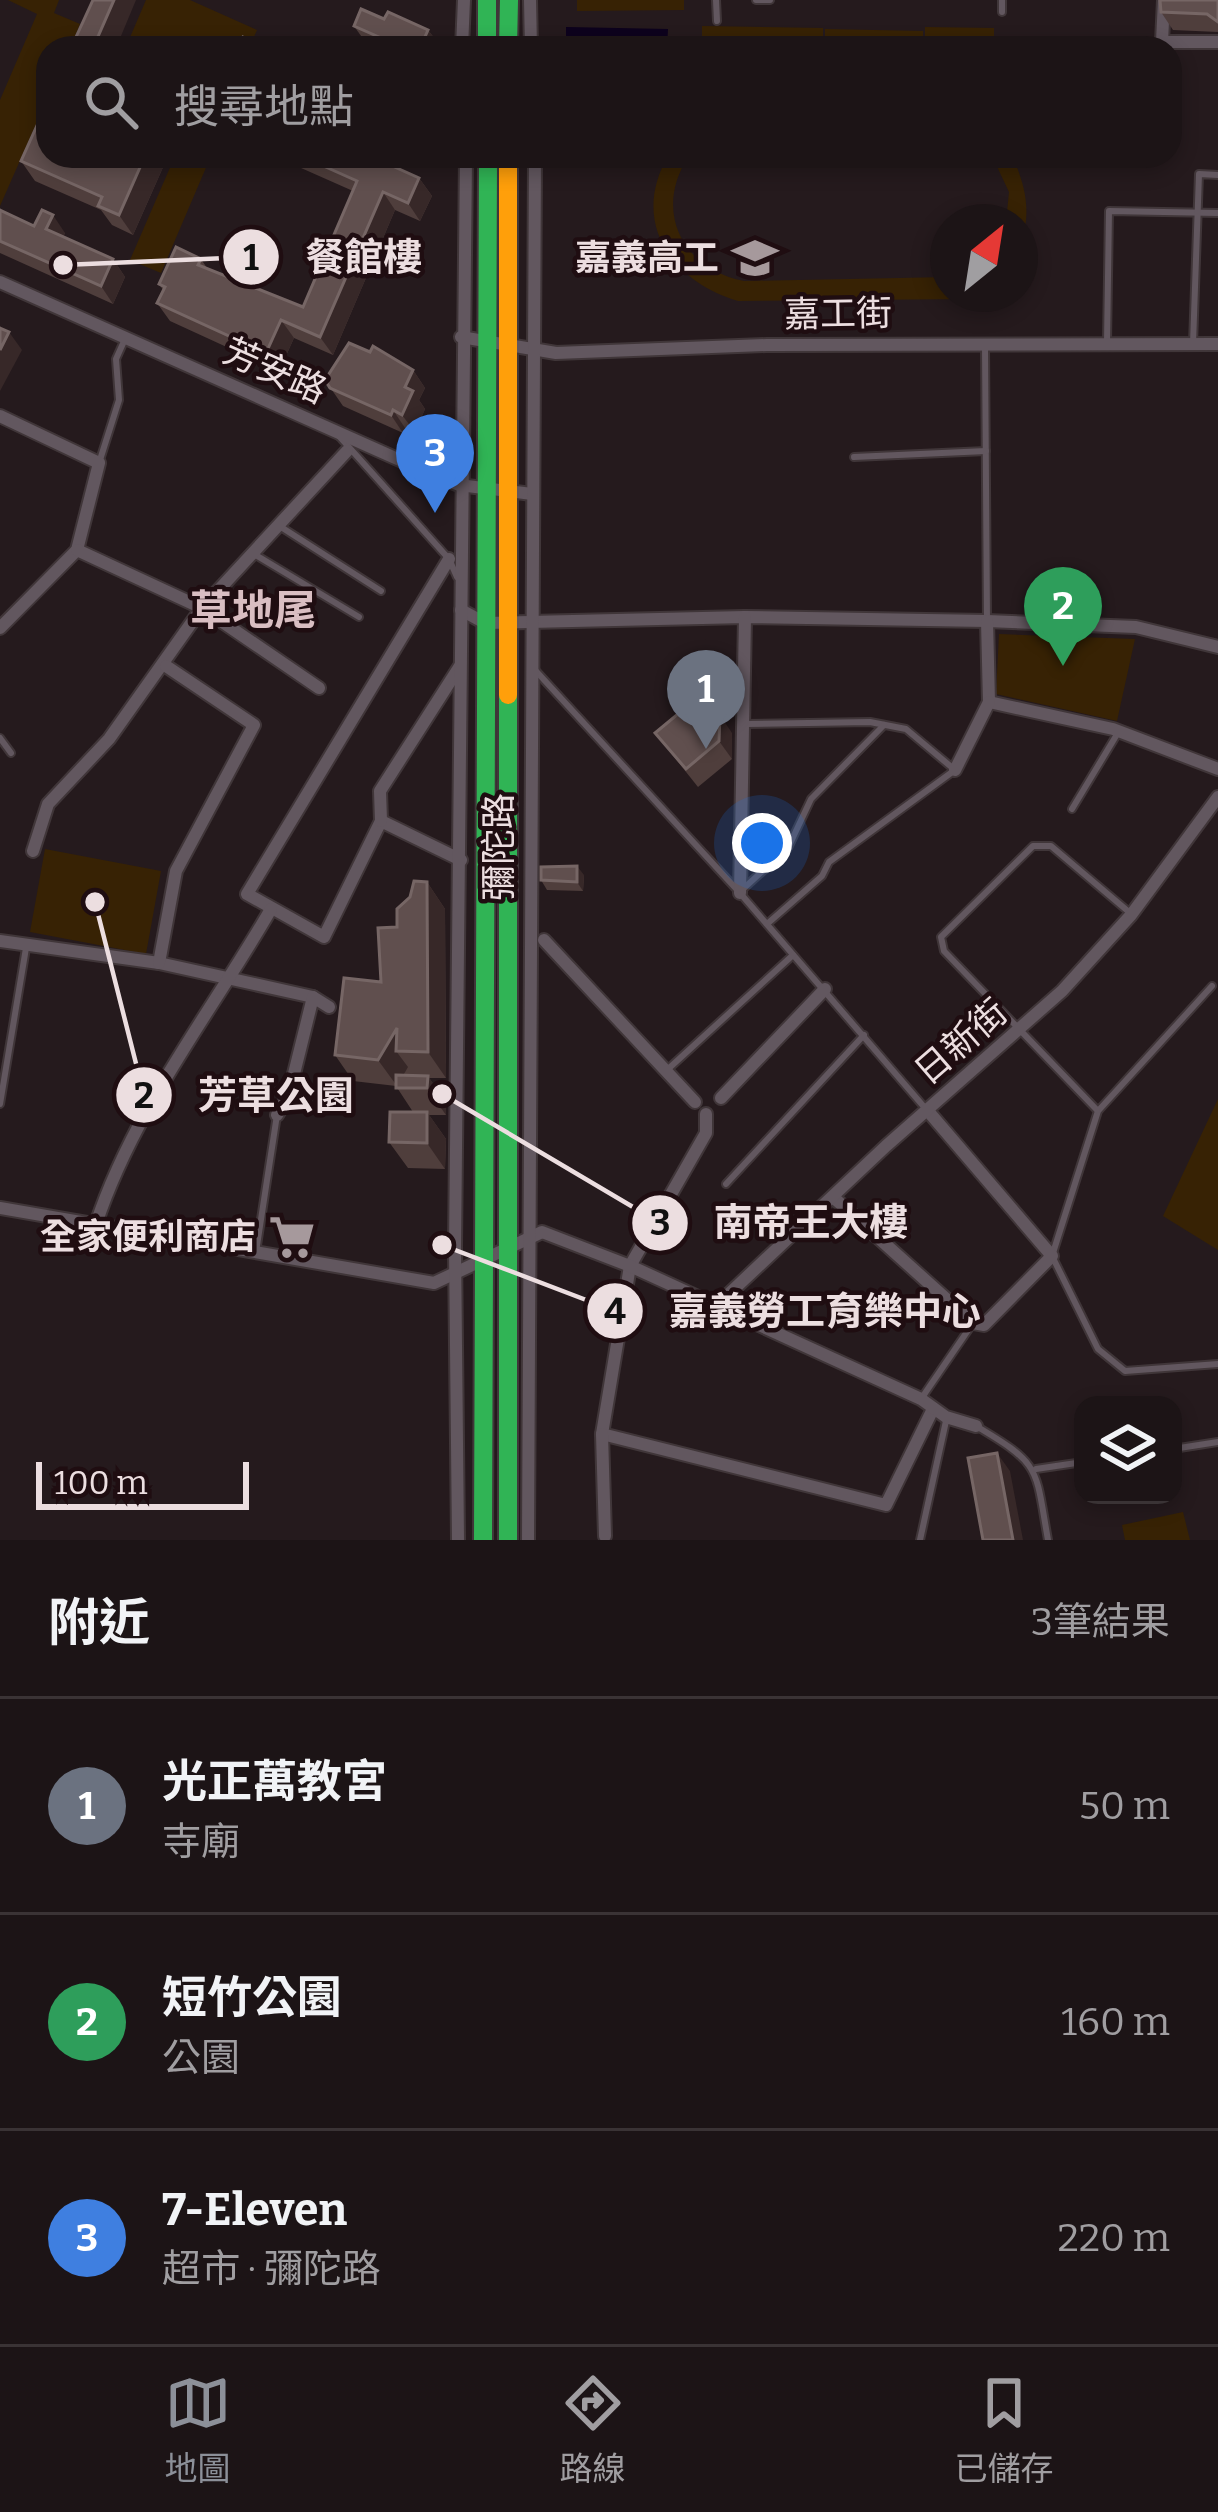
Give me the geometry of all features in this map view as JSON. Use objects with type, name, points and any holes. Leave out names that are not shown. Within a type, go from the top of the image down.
[{"type":"street","points":[[462,36],[464,0]]},
{"type":"street","points":[[487,0],[487,36]]},
{"type":"street","points":[[508,36],[509,0]]},
{"type":"street","points":[[530,0],[531,36]]},
{"type":"street","points":[[1162,36],[1163,0]]},
{"type":"street","points":[[1182,44],[1218,42]]},
{"type":"street","name":"彌陀路","points":[[458,1540],[454,1273],[466,168]]},
{"type":"street","name":"彌陀路","points":[[488,168],[488,343],[506,623],[508,1540]]},
{"type":"street","name":"彌陀路","points":[[483,1540],[485,623],[509,348],[508,168]]},
{"type":"street","name":"彌陀路","points":[[528,1540],[527,1239],[538,940],[531,352],[535,168]]},
{"type":"street","name":"芳安路","points":[[0,282],[459,485],[532,494]]},
{"type":"street","name":"嘉工街","points":[[461,338],[531,352],[986,342],[1218,344]]},
{"type":"street","points":[[0,416],[99,463],[77,550],[0,628]]},
{"type":"street","points":[[33,851],[48,804],[110,739],[166,666],[202,608],[347,451]]},
{"type":"street","points":[[77,550],[202,608],[320,688]]},
{"type":"street","points":[[449,559],[247,894],[324,937],[381,821],[380,791],[460,665]]},
{"type":"street","points":[[461,610],[485,623],[745,617],[1136,627],[1218,647]]},
{"type":"street","points":[[742,890],[745,617]]},
{"type":"street","points":[[955,770],[989,702],[987,621]]},
{"type":"street","points":[[159,963],[176,871],[254,725],[166,666]]},
{"type":"street","points":[[989,702],[1119,731],[1218,769]]},
{"type":"street","name":"日新街","points":[[716,1306],[1024,1028],[1131,915],[1218,797]]},
{"type":"street","points":[[381,821],[461,860]]},
{"type":"street","points":[[95,1224],[151,1098],[196,1034],[271,908]]},
{"type":"street","points":[[538,940],[695,1102]]},
{"type":"street","points":[[0,941],[159,963],[313,997],[329,1007]]},
{"type":"street","points":[[721,1098],[825,989]]},
{"type":"street","points":[[278,1115],[290,1094],[313,997]]},
{"type":"street","points":[[833,1197],[973,1323],[984,1325],[1052,1256],[928,1111]]},
{"type":"street","points":[[605,1536],[602,1435],[630,1266],[706,1133],[706,1114]]},
{"type":"street","points":[[0,1208],[434,1283],[542,1232],[630,1266],[921,1399],[946,1418],[976,1426]]},
{"type":"street","points":[[602,1435],[886,1505],[933,1408]]},
{"type":"lane","points":[[716,0],[716,21]]},
{"type":"lane","points":[[756,0],[770,0]]},
{"type":"lane","points":[[1002,0],[1002,12]]},
{"type":"lane","points":[[1193,344],[1199,175],[1218,175]]},
{"type":"lane","points":[[1107,344],[1109,211],[1218,213]]},
{"type":"lane","points":[[99,463],[119,400],[116,359],[126,337]]},
{"type":"lane","points":[[986,342],[987,621]]},
{"type":"lane","points":[[337,432],[347,451],[449,559],[462,592]]},
{"type":"lane","points":[[854,457],[986,452]]},
{"type":"lane","points":[[281,527],[381,591]]},
{"type":"lane","points":[[251,552],[358,617]]},
{"type":"lane","points":[[534,668],[742,890],[928,1111]]},
{"type":"lane","points":[[746,724],[906,729],[955,770],[829,862],[822,875],[767,924]]},
{"type":"lane","points":[[742,890],[788,848],[812,800],[884,725]]},
{"type":"lane","points":[[1072,809],[1119,731]]},
{"type":"lane","points":[[0,738],[11,753]]},
{"type":"lane","points":[[1098,1111],[1024,1028],[944,951],[941,937],[1033,846],[1051,846],[1131,915]]},
{"type":"lane","points":[[508,938],[538,940]]},
{"type":"lane","points":[[0,1104],[26,947]]},
{"type":"lane","points":[[667,1070],[793,954]]},
{"type":"lane","points":[[1212,986],[1098,1111],[1052,1256],[1098,1348],[1125,1371],[1218,1364]]},
{"type":"lane","points":[[726,1184],[863,1035]]},
{"type":"lane","points":[[256,1252],[278,1115]]},
{"type":"lane","points":[[921,1399],[973,1323]]},
{"type":"lane","points":[[920,1540],[946,1418]]},
{"type":"lane","points":[[976,1426],[1023,1454],[1036,1469],[1048,1540]]},
{"type":"lane","points":[[1182,1448],[1218,1442]]},
{"type":"lane","points":[[1036,1469],[1074,1463]]},
{"type":"shaded area","points":[[8,0],[59,0],[54,13],[80,24],[75,36],[36,36],[36,124],[0,206],[0,100],[37,14]]},
{"type":"shaded area","points":[[146,0],[190,0],[257,30],[254,36],[131,36]]},
{"type":"shaded area","points":[[577,0],[684,0],[684,10],[577,11]]},
{"type":"shaded area","points":[[702,26],[823,28],[823,36],[702,36]]},
{"type":"shaded area","points":[[566,27],[668,29],[668,36],[566,36]]},
{"type":"shaded area","points":[[925,27],[994,28],[994,36],[925,36]]},
{"type":"shaded area","points":[[825,29],[923,31],[923,36],[825,36]]},
{"type":"shaded area","points":[[170,168],[206,168],[161,273],[130,260]]},
{"type":"shaded area","points":[[662,168],[682,168],[674,196],[679,234],[704,264],[722,274],[744,281],[930,277],[930,299],[738,301],[714,292],[676,264],[656,226],[653,204]]},
{"type":"shaded area","points":[[998,168],[1017,168],[1021,178],[1026,204],[1008,204],[1009,192]]},
{"type":"shaded area","points":[[999,634],[1135,639],[1117,721],[996,694]]},
{"type":"shaded area","points":[[45,849],[161,871],[146,954],[30,932]]},
{"type":"shaded area","points":[[1218,1099],[1218,1250],[1163,1216]]},
{"type":"shaded area","points":[[1183,1512],[1190,1540],[1125,1540],[1122,1525]]},
{"type":"building","points":[[93,0],[114,0],[98,36],[76,36]]},
{"type":"building","points":[[1160,0],[1218,0],[1218,22],[1207,14],[1161,12]]},
{"type":"building","points":[[361,9],[384,19],[388,12],[428,30],[425,36],[376,36],[354,26]]},
{"type":"building","points":[[36,128],[36,168],[21,161]]},
{"type":"building","points":[[37,168],[140,168],[119,215],[98,206],[102,197]]},
{"type":"building","points":[[328,168],[397,168],[419,178],[408,203],[383,192],[320,337],[281,320],[266,353],[157,303],[165,287],[159,284],[176,247],[201,259],[198,265],[303,307],[357,181]]},
{"type":"building","points":[[0,210],[34,226],[42,210],[53,215],[46,229],[113,259],[101,286],[0,241]]},
{"type":"building","points":[[0,328],[9,332],[0,350]]},
{"type":"building","points":[[349,343],[370,352],[373,346],[413,370],[405,387],[413,391],[402,415],[393,410],[391,415],[330,388],[325,380]]},
{"type":"building","points":[[702,694],[720,715],[719,741],[686,769],[655,733]]},
{"type":"building","points":[[577,866],[577,882],[541,880],[541,867]]},
{"type":"building","points":[[414,881],[427,882],[428,1052],[396,1051],[397,1028],[378,1060],[335,1055],[344,978],[381,982],[378,928],[397,927],[397,909],[410,897]]},
{"type":"building","points":[[396,1075],[428,1076],[427,1088],[396,1088]]},
{"type":"building","points":[[390,1112],[427,1112],[427,1143],[389,1142]]},
{"type":"building","points":[[997,1453],[1013,1540],[983,1540],[968,1458]]},
{"type":"traffic: fast","points":[[487,0],[487,36]]},
{"type":"traffic: fast","points":[[508,36],[509,0]]},
{"type":"traffic: fast","points":[[483,1540],[488,168]]},
{"type":"traffic: fast","points":[[508,695],[508,1540]]},
{"type":"traffic: slow","points":[[508,168],[508,695]]},
{"type":"place","name":"嘉義高工","points":[[755,258]]},
{"type":"place","name":"餐館樓","points":[[63,265]]},
{"type":"place","name":"7-Eleven","points":[[435,513]]},
{"type":"place","name":"短竹公園","points":[[1063,666]]},
{"type":"place","name":"光正萬教宮","points":[[706,749]]},
{"type":"place","name":"芳草公園","points":[[95,902]]},
{"type":"place","name":"南帝王大樓","points":[[442,1094]]},
{"type":"place","name":"全家便利商店","points":[[292,1237]]},
{"type":"place","name":"嘉義勞工育樂中心","points":[[442,1245]]},
{"type":"district","name":"草地尾","points":[[253,611]]}]
